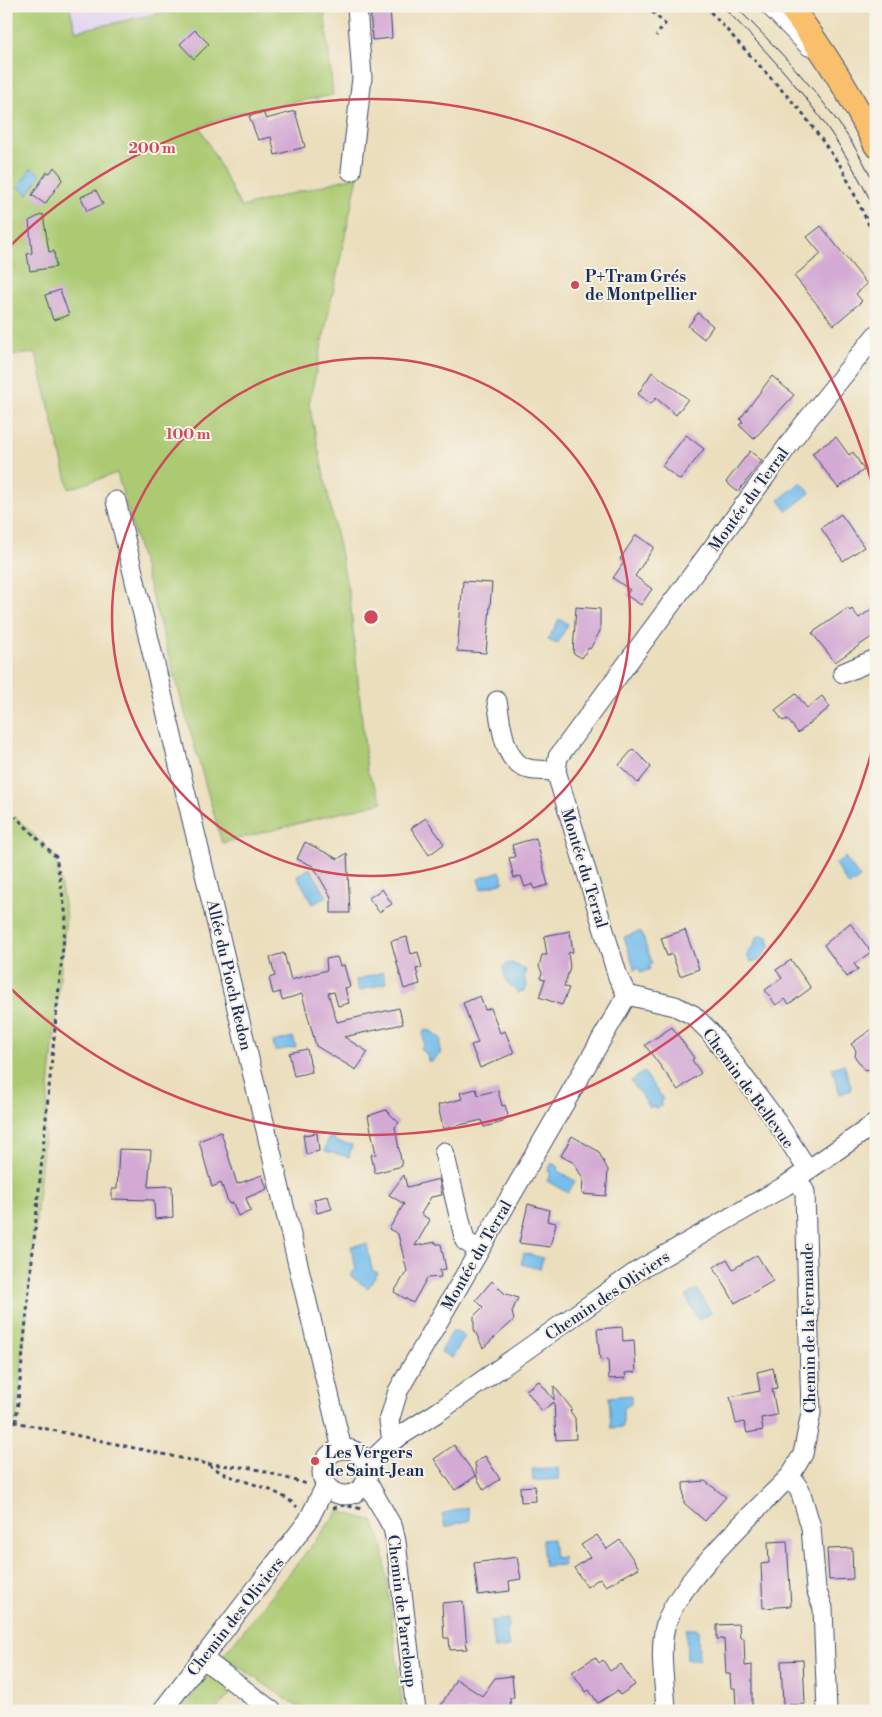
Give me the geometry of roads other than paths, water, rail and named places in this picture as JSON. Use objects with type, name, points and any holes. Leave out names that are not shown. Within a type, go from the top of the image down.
[{"type":"main road","points":[[790,6],[834,71],[876,145]]},
{"type":"street","points":[[351,171],[362,78],[357,6]]},
{"type":"street","points":[[770,6],[834,71]]},
{"type":"street","name":"Montée du Terral","points":[[392,1441],[389,1421],[398,1391],[627,995],[618,977],[556,771],[558,757],[804,424],[876,334]]},
{"type":"street","name":"Allée du Pioch Redon","points":[[116,501],[358,1462]]},
{"type":"street","points":[[843,673],[876,659]]},
{"type":"street","points":[[497,701],[504,739],[514,760],[527,769],[556,771]]},
{"type":"street","name":"Chemin de Bellevue","points":[[627,995],[675,1006],[693,1015],[716,1039],[773,1116],[803,1174]]},
{"type":"street","name":"Chemin des Oliviers","points":[[358,1462],[438,1412],[636,1272],[803,1174],[876,1123]]},
{"type":"street","points":[[444,1152],[465,1241],[479,1250]]},
{"type":"street","name":"Chemin de la Fermaude","points":[[666,1711],[662,1648],[665,1627],[672,1609],[696,1574],[790,1476],[803,1454],[812,1413],[803,1174]]},
{"type":"street","name":"Chemin des Oliviers","points":[[335,1489],[322,1467],[325,1460],[336,1451],[358,1462]]},
{"type":"street","name":"Chemin des Oliviers","points":[[162,1711],[308,1521],[335,1489],[363,1487],[358,1462]]},
{"type":"street","name":"Chemin de Parreloup","points":[[358,1462],[392,1528],[396,1542],[416,1711]]},
{"type":"street","points":[[790,1476],[800,1490],[811,1527],[816,1589],[823,1608],[827,1711]]},
{"type":"street","name":"Chemin de Parreloup","points":[[335,1489],[384,1514]]},
{"type":"street","points":[[202,1658],[272,1711]]},
{"type":"water","points":[[31,168],[41,175],[28,194],[18,187]]},
{"type":"water","points":[[801,482],[810,493],[787,511],[779,500]]},
{"type":"water","points":[[559,619],[568,624],[557,644],[548,640]]},
{"type":"water","points":[[845,857],[860,878],[849,886],[835,864]]},
{"type":"water","points":[[310,868],[327,897],[313,904],[297,876]]},
{"type":"water","points":[[500,871],[504,882],[481,889],[478,879]]},
{"type":"water","points":[[641,931],[652,964],[649,965],[650,969],[641,973],[639,968],[635,970],[624,937]]},
{"type":"water","points":[[761,935],[768,937],[770,946],[760,960],[751,962],[748,958],[748,951],[754,945],[756,938]]},
{"type":"water","points":[[512,963],[526,970],[524,977],[527,986],[525,990],[518,993],[505,980],[503,967]]},
{"type":"water","points":[[383,972],[386,983],[359,991],[356,980]]},
{"type":"water","points":[[425,1030],[431,1031],[441,1039],[440,1054],[432,1062],[428,1061],[427,1054],[420,1049],[424,1045],[423,1034]]},
{"type":"water","points":[[293,1037],[296,1047],[275,1051],[273,1042]]},
{"type":"water","points":[[844,1064],[852,1090],[840,1094],[832,1068]]},
{"type":"water","points":[[644,1072],[663,1099],[660,1101],[662,1105],[656,1109],[653,1106],[650,1108],[631,1081]]},
{"type":"water","points":[[328,1137],[335,1138],[334,1141],[352,1145],[349,1157],[325,1151]]},
{"type":"water","points":[[552,1163],[559,1167],[558,1171],[575,1181],[568,1193],[547,1181],[551,1173],[548,1171]]},
{"type":"water","points":[[367,1244],[372,1270],[378,1273],[368,1288],[350,1276],[356,1269],[351,1246]]},
{"type":"water","points":[[524,1253],[543,1258],[540,1269],[521,1264]]},
{"type":"water","points":[[698,1290],[711,1313],[699,1320],[686,1297],[691,1292]]},
{"type":"water","points":[[453,1330],[465,1336],[452,1358],[441,1352]]},
{"type":"water","points":[[631,1395],[631,1404],[623,1408],[623,1427],[611,1428],[609,1397]]},
{"type":"water","points":[[558,1467],[559,1479],[533,1481],[532,1469]]},
{"type":"water","points":[[467,1507],[470,1520],[445,1527],[442,1514]]},
{"type":"water","points":[[553,1539],[555,1558],[563,1557],[564,1565],[544,1566],[542,1540]]},
{"type":"water","points":[[508,1619],[509,1627],[506,1628],[509,1647],[494,1649],[491,1621]]},
{"type":"water","points":[[686,1629],[698,1629],[699,1660],[687,1660]]},
{"type":"tram line","points":[[722,6],[768,54],[809,102],[845,154],[876,212]]},
{"type":"tram line","points":[[735,6],[795,69],[832,113],[863,161],[876,187]]},
{"type":"place","name":"P+Tram Grés de Montpellier","points":[[575,285]]},
{"type":"place","name":"Les Vergers de Saint-Jean","points":[[315,1461]]}]
